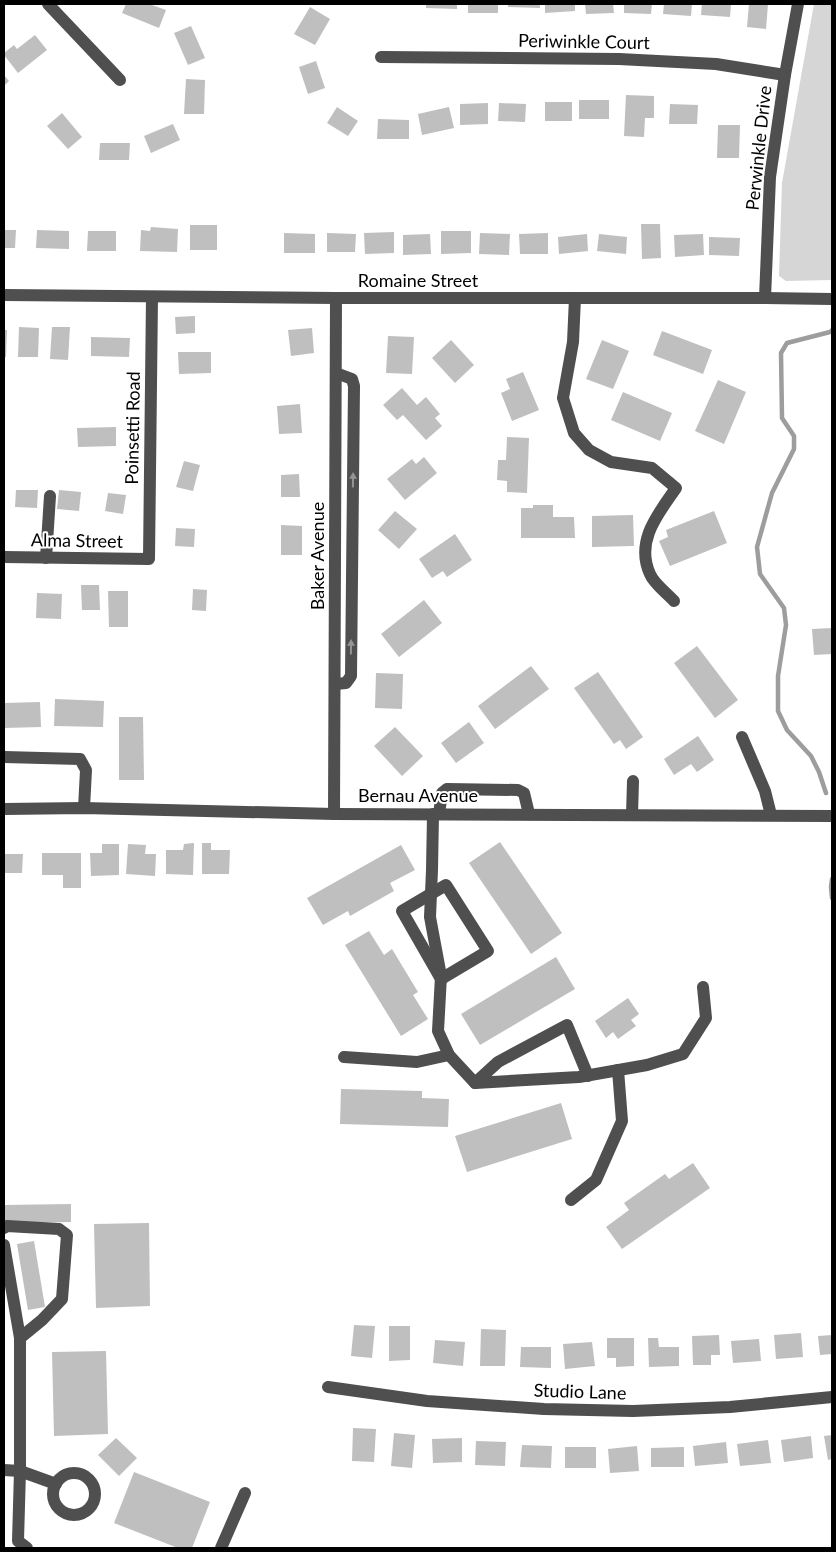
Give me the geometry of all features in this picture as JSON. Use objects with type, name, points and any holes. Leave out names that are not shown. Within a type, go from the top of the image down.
[{"type":"street","points":[[48,4],[120,80]]},
{"type":"street","name":"Perwinkle Drive","points":[[765,298],[770,177],[798,4]]},
{"type":"street","name":"Periwinkle Court","points":[[381,57],[629,60],[716,64],[785,75]]},
{"type":"street","name":"Romaine Street","points":[[4,294],[152,297],[765,298],[832,300]]},
{"type":"street","name":"Poinsetti Road","points":[[149,559],[152,297]]},
{"type":"street","name":"Baker Avenue","points":[[334,814],[336,298]]},
{"type":"street","points":[[575,298],[574,342],[563,398],[574,433],[588,450],[611,462],[652,468],[676,488],[651,525],[644,552],[650,575],[674,601]]},
{"type":"street","points":[[334,684],[346,683],[351,676],[354,386],[352,379],[336,373]]},
{"type":"street","points":[[46,558],[50,496]]},
{"type":"street","points":[[335,528],[353,529]]},
{"type":"street","name":"Alma Street","points":[[4,557],[149,559]]},
{"type":"street","points":[[742,737],[766,792],[771,815]]},
{"type":"street","points":[[4,757],[80,759],[86,770],[84,808]]},
{"type":"street","points":[[632,815],[633,781]]},
{"type":"street","points":[[475,1084],[449,1055],[438,1031],[441,978],[430,917],[436,814],[442,793],[447,789],[518,790],[524,793],[529,814]]},
{"type":"street","name":"Bernau Avenue","points":[[4,809],[84,808],[334,814],[832,816]]},
{"type":"street","points":[[446,885],[488,951],[441,978],[402,911],[446,885]]},
{"type":"street","points":[[475,1084],[588,1076],[647,1065],[683,1054],[706,1018],[703,987]]},
{"type":"street","points":[[475,1084],[498,1062],[567,1025],[588,1076]]},
{"type":"street","points":[[344,1057],[417,1062],[449,1055]]},
{"type":"street","points":[[571,1200],[596,1180],[622,1121],[618,1070]]},
{"type":"street","points":[[4,1228],[7,1226],[59,1229],[67,1235],[62,1300],[20,1338]]},
{"type":"street","points":[[4,1245],[20,1338],[18,1541],[27,1548]]},
{"type":"street","name":"Studio Lane","points":[[328,1387],[427,1400],[544,1409],[633,1411],[730,1408],[832,1397]]},
{"type":"street","points":[[4,1470],[20,1471],[56,1484]]},
{"type":"street","points":[[221,1548],[245,1493]]},
{"type":"shaded area","points":[[814,4],[832,4],[832,280],[786,281],[779,276],[782,183]]},
{"type":"building","points":[[126,4],[149,4],[166,10],[159,28],[122,13]]},
{"type":"building","points":[[426,4],[457,4],[457,9],[426,8]]},
{"type":"building","points":[[468,4],[498,4],[498,13],[468,13]]},
{"type":"building","points":[[508,4],[540,4],[540,8],[508,7]]},
{"type":"building","points":[[545,4],[575,4],[575,11],[545,13]]},
{"type":"building","points":[[585,4],[613,4],[614,13],[586,14]]},
{"type":"building","points":[[624,4],[652,4],[651,14],[624,13]]},
{"type":"building","points":[[664,4],[692,4],[691,16],[663,14]]},
{"type":"building","points":[[702,4],[731,4],[730,17],[701,15]]},
{"type":"building","points":[[749,4],[768,4],[766,29],[747,27]]},
{"type":"building","points":[[310,7],[330,19],[315,45],[294,34]]},
{"type":"building","points":[[191,26],[205,58],[188,65],[174,33]]},
{"type":"building","points":[[35,35],[47,50],[18,73],[4,53],[14,45],[17,49]]},
{"type":"building","points":[[316,61],[325,88],[308,94],[299,67]]},
{"type":"building","points":[[4,75],[9,81],[4,86]]},
{"type":"building","points":[[186,79],[205,80],[204,114],[184,114]]},
{"type":"building","points":[[626,95],[654,96],[654,118],[645,118],[644,137],[624,136]]},
{"type":"building","points":[[579,100],[609,100],[609,119],[579,119]]},
{"type":"building","points":[[545,102],[572,102],[572,121],[545,121]]},
{"type":"building","points":[[488,103],[488,124],[460,125],[460,104]]},
{"type":"building","points":[[499,103],[526,104],[525,122],[498,121]]},
{"type":"building","points":[[670,104],[698,105],[697,124],[669,124]]},
{"type":"building","points":[[337,107],[358,121],[348,136],[327,123]]},
{"type":"building","points":[[449,107],[454,128],[422,135],[418,114]]},
{"type":"building","points":[[62,113],[82,137],[68,149],[47,126]]},
{"type":"building","points":[[378,119],[409,120],[409,139],[377,139]]},
{"type":"building","points":[[173,124],[180,140],[151,153],[144,136]]},
{"type":"building","points":[[718,125],[740,125],[739,158],[717,158]]},
{"type":"building","points":[[100,143],[130,143],[129,160],[99,160]]},
{"type":"building","points":[[641,224],[660,224],[661,258],[642,259]]},
{"type":"building","points":[[190,225],[217,225],[217,250],[190,250]]},
{"type":"building","points":[[151,227],[178,229],[177,252],[140,251],[141,230],[150,231]]},
{"type":"building","points":[[4,230],[16,230],[15,248],[4,248]]},
{"type":"building","points":[[37,230],[69,231],[69,249],[36,248]]},
{"type":"building","points":[[88,231],[116,231],[116,251],[87,251]]},
{"type":"building","points":[[441,231],[471,231],[471,253],[441,254]]},
{"type":"building","points":[[394,232],[394,253],[365,254],[364,233]]},
{"type":"building","points":[[284,233],[315,234],[315,253],[284,253]]},
{"type":"building","points":[[327,233],[356,234],[355,252],[327,252]]},
{"type":"building","points":[[480,233],[510,234],[509,255],[479,254]]},
{"type":"building","points":[[548,233],[548,254],[520,254],[519,234]]},
{"type":"building","points":[[430,234],[431,254],[403,255],[403,235]]},
{"type":"building","points":[[587,234],[588,251],[559,254],[558,237]]},
{"type":"building","points":[[599,234],[627,237],[626,254],[597,251]]},
{"type":"building","points":[[703,234],[704,255],[675,257],[674,235]]},
{"type":"building","points":[[709,237],[740,238],[739,256],[709,255]]},
{"type":"building","points":[[195,316],[195,333],[176,334],[175,317]]},
{"type":"building","points":[[19,327],[39,328],[38,357],[18,357]]},
{"type":"building","points":[[52,327],[70,327],[68,360],[50,359]]},
{"type":"building","points":[[312,328],[314,353],[291,356],[288,330]]},
{"type":"building","points":[[4,330],[7,330],[6,357],[4,357]]},
{"type":"building","points":[[662,331],[712,350],[703,374],[653,355]]},
{"type":"building","points":[[388,336],[414,337],[412,374],[386,373]]},
{"type":"building","points":[[91,337],[130,338],[129,357],[91,356]]},
{"type":"building","points":[[451,340],[474,365],[455,383],[432,358]]},
{"type":"building","points":[[602,340],[629,351],[613,389],[586,379]]},
{"type":"building","points":[[178,352],[211,352],[211,373],[179,374]]},
{"type":"building","points":[[523,372],[539,410],[512,421],[501,393],[510,389],[506,379]]},
{"type":"building","points":[[718,380],[746,392],[724,444],[695,431]]},
{"type":"building","points":[[402,388],[417,405],[426,397],[440,414],[435,418],[442,426],[426,440],[403,415],[397,420],[383,405]]},
{"type":"building","points":[[623,392],[672,413],[660,441],[611,420]]},
{"type":"building","points":[[300,404],[302,433],[279,434],[277,406]]},
{"type":"building","points":[[116,427],[116,446],[78,447],[77,428]]},
{"type":"building","points":[[507,437],[529,438],[527,493],[507,492],[507,481],[497,480],[498,460],[506,460]]},
{"type":"building","points":[[424,457],[437,473],[405,500],[387,479],[412,459],[416,464]]},
{"type":"building","points":[[184,461],[200,465],[193,491],[176,487]]},
{"type":"building","points":[[299,474],[300,497],[281,497],[281,475]]},
{"type":"building","points":[[16,490],[38,490],[37,508],[15,507]]},
{"type":"building","points":[[59,490],[81,492],[79,511],[57,509]]},
{"type":"building","points":[[108,493],[126,495],[123,514],[105,511]]},
{"type":"building","points":[[533,505],[553,505],[553,517],[574,517],[575,538],[521,538],[521,508],[533,508]]},
{"type":"building","points":[[395,511],[417,529],[399,549],[378,530]]},
{"type":"building","points":[[714,511],[727,543],[670,566],[659,541],[668,537],[666,530]]},
{"type":"building","points":[[633,515],[634,546],[592,547],[592,516]]},
{"type":"building","points":[[281,525],[302,526],[302,555],[281,555]]},
{"type":"building","points":[[176,528],[195,529],[194,547],[175,546]]},
{"type":"building","points":[[455,534],[472,560],[447,577],[443,571],[432,578],[419,559]]},
{"type":"building","points":[[81,585],[99,585],[100,610],[82,610]]},
{"type":"building","points":[[193,589],[207,590],[206,611],[192,610]]},
{"type":"building","points":[[108,591],[128,591],[128,627],[109,627]]},
{"type":"building","points":[[37,593],[62,594],[61,619],[36,618]]},
{"type":"building","points":[[424,600],[442,623],[399,657],[381,634]]},
{"type":"building","points":[[832,628],[832,654],[814,655],[812,629]]},
{"type":"building","points":[[697,646],[738,700],[715,718],[674,663]]},
{"type":"building","points":[[531,666],[549,689],[495,729],[478,706]]},
{"type":"building","points":[[598,672],[643,737],[626,749],[620,740],[614,744],[574,688]]},
{"type":"building","points":[[376,673],[403,674],[402,709],[375,708]]},
{"type":"building","points":[[55,699],[104,701],[103,727],[54,726]]},
{"type":"building","points":[[40,702],[41,727],[4,728],[4,703]]},
{"type":"building","points":[[119,717],[143,717],[144,780],[119,780]]},
{"type":"building","points":[[469,722],[484,743],[456,763],[441,743]]},
{"type":"building","points":[[395,727],[423,756],[402,776],[374,746]]},
{"type":"building","points":[[698,736],[714,760],[697,772],[691,764],[674,775],[664,759]]},
{"type":"building","points":[[500,842],[562,933],[531,954],[469,863]]},
{"type":"building","points":[[194,843],[193,875],[166,874],[166,850],[183,850],[184,844]]},
{"type":"building","points":[[202,843],[211,843],[211,850],[230,850],[229,874],[202,874]]},
{"type":"building","points":[[102,844],[119,844],[119,875],[91,876],[90,853],[102,853]]},
{"type":"building","points":[[128,844],[146,845],[145,854],[156,854],[155,876],[126,874]]},
{"type":"building","points":[[401,845],[415,870],[390,883],[394,891],[350,916],[348,911],[323,925],[307,898]]},
{"type":"building","points":[[42,853],[81,853],[81,888],[63,888],[63,875],[42,875]]},
{"type":"building","points":[[4,854],[23,854],[22,873],[4,873]]},
{"type":"building","points":[[369,931],[384,955],[392,949],[418,992],[413,995],[428,1019],[401,1036],[345,945]]},
{"type":"building","points":[[556,957],[575,989],[480,1045],[461,1014]]},
{"type":"building","points":[[628,998],[639,1014],[631,1020],[636,1026],[618,1039],[613,1032],[606,1038],[595,1021]]},
{"type":"building","points":[[341,1089],[422,1091],[422,1098],[449,1099],[448,1127],[340,1124]]},
{"type":"building","points":[[561,1103],[572,1139],[467,1172],[455,1136]]},
{"type":"building","points":[[693,1163],[710,1188],[622,1249],[606,1227],[629,1210],[624,1203],[665,1174],[669,1179]]},
{"type":"building","points":[[71,1204],[71,1222],[4,1223],[4,1205]]},
{"type":"building","points":[[149,1223],[150,1306],[96,1308],[94,1224]]},
{"type":"building","points":[[34,1241],[45,1307],[28,1310],[17,1244]]},
{"type":"building","points":[[354,1325],[375,1326],[372,1358],[351,1356]]},
{"type":"building","points":[[389,1326],[410,1326],[410,1360],[389,1361]]},
{"type":"building","points":[[481,1329],[506,1330],[505,1366],[480,1366]]},
{"type":"building","points":[[801,1333],[803,1357],[776,1359],[774,1335]]},
{"type":"building","points":[[719,1335],[720,1355],[711,1355],[711,1365],[693,1365],[692,1336]]},
{"type":"building","points":[[832,1335],[832,1354],[820,1355],[818,1336]]},
{"type":"building","points":[[607,1338],[634,1338],[634,1366],[616,1367],[616,1358],[607,1358]]},
{"type":"building","points":[[648,1338],[658,1338],[659,1347],[679,1347],[679,1366],[649,1367]]},
{"type":"building","points":[[759,1339],[761,1361],[733,1363],[731,1341]]},
{"type":"building","points":[[435,1340],[465,1342],[463,1366],[433,1363]]},
{"type":"building","points":[[592,1342],[595,1366],[565,1369],[563,1344]]},
{"type":"building","points":[[521,1347],[551,1347],[551,1368],[520,1367]]},
{"type":"building","points":[[106,1351],[108,1434],[54,1436],[52,1352]]},
{"type":"building","points":[[353,1428],[376,1429],[374,1462],[352,1461]]},
{"type":"building","points":[[394,1433],[415,1435],[412,1468],[391,1466]]},
{"type":"building","points":[[832,1435],[832,1459],[828,1460],[824,1436]]},
{"type":"building","points":[[811,1436],[813,1458],[784,1462],[781,1440]]},
{"type":"building","points":[[116,1438],[137,1458],[119,1476],[98,1455]]},
{"type":"building","points":[[462,1438],[462,1462],[433,1463],[432,1439]]},
{"type":"building","points":[[768,1440],[771,1463],[740,1466],[737,1444]]},
{"type":"building","points":[[476,1441],[506,1442],[505,1466],[475,1465]]},
{"type":"building","points":[[726,1442],[728,1463],[695,1466],[693,1446]]},
{"type":"building","points":[[522,1445],[552,1446],[551,1468],[520,1467]]},
{"type":"building","points":[[637,1446],[639,1471],[610,1473],[608,1449]]},
{"type":"building","points":[[565,1447],[596,1447],[596,1468],[565,1468]]},
{"type":"building","points":[[684,1447],[684,1467],[651,1467],[651,1448]]},
{"type":"building","points":[[134,1472],[210,1502],[192,1548],[178,1548],[114,1523]]},
{"type":"waterway","points":[[826,793],[811,756],[787,730],[778,711],[778,676],[786,625],[784,608],[760,574],[757,547],[772,493],[794,449],[794,436],[782,418],[781,353],[787,343],[832,330]]},
{"type":"waterway","points":[[832,879],[832,898]]}]
